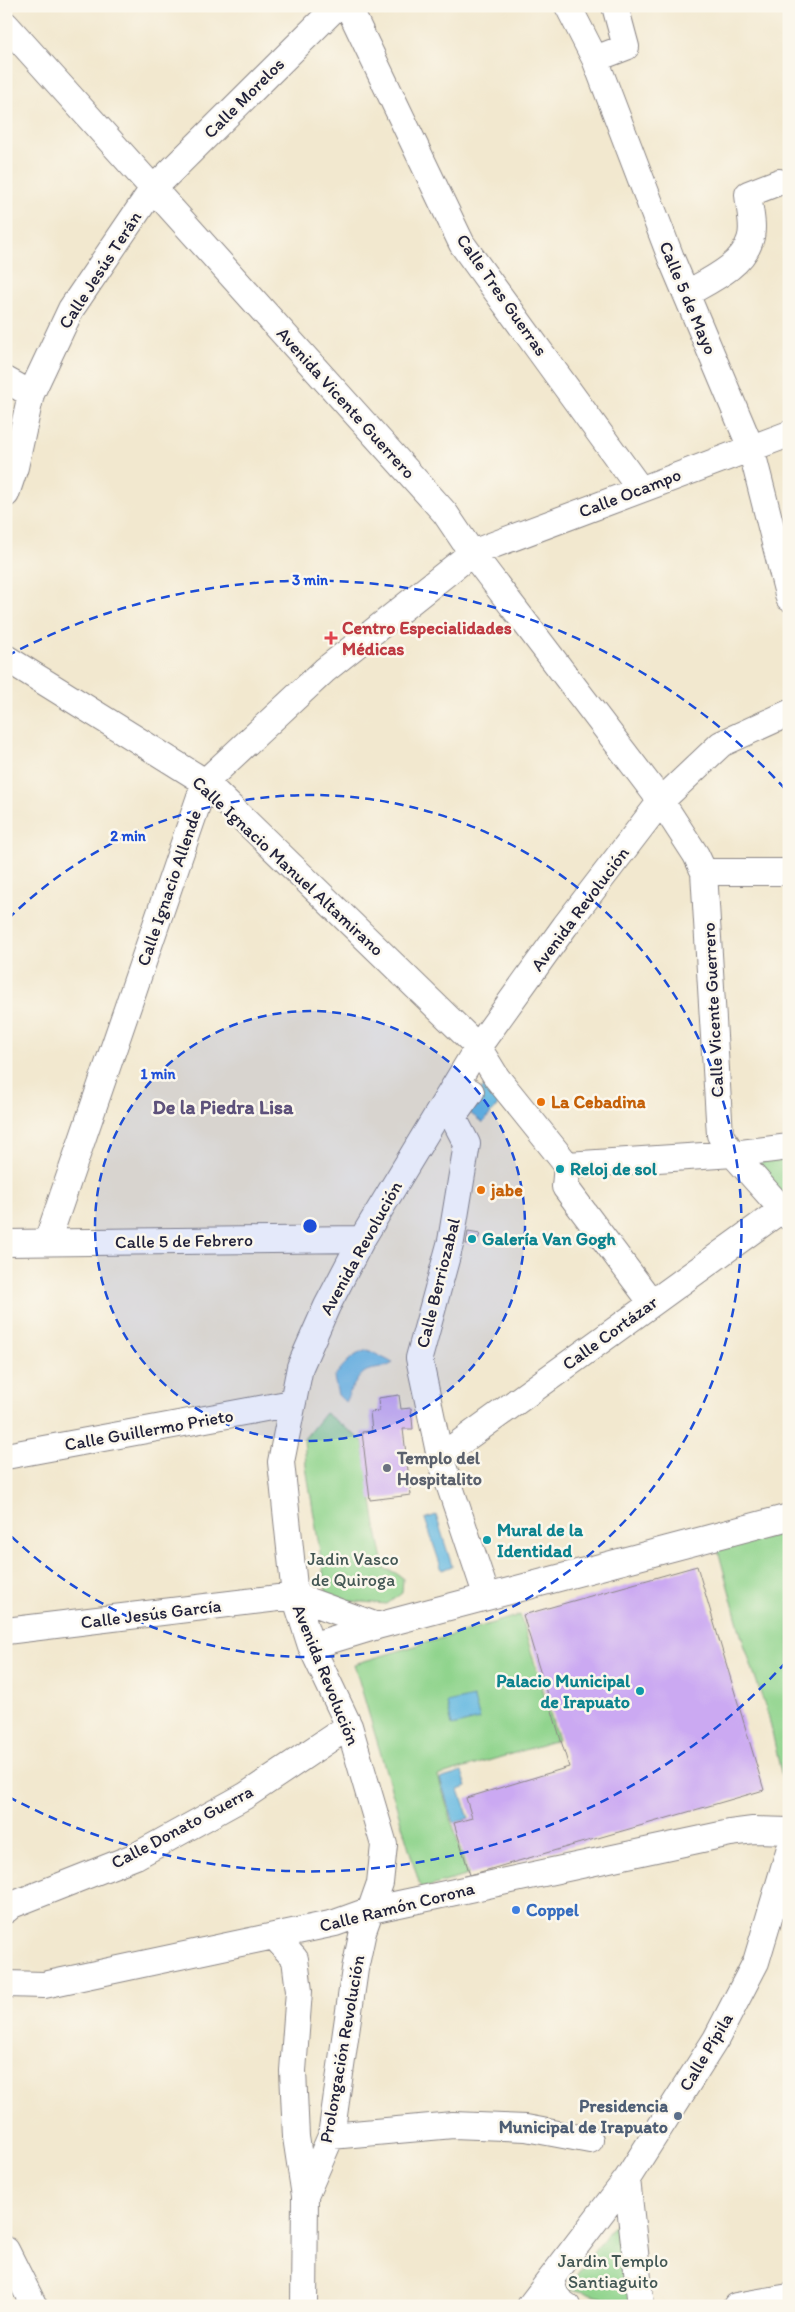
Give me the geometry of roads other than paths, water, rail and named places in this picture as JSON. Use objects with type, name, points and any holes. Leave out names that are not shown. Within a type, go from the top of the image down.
[{"type":"street","name":"Calle Morelos","points":[[152,190],[336,6]]},
{"type":"street","name":"Calle Tres Guerras","points":[[348,6],[462,244],[640,489]]},
{"type":"street","name":"Calle 5 de Mayo","points":[[568,6],[595,59],[686,294],[751,448],[789,598]]},
{"type":"street","points":[[595,59],[626,47],[615,6]]},
{"type":"street","name":"Avenida Vicente Guerrero","points":[[6,25],[152,190],[445,513],[472,553],[661,801]]},
{"type":"street","points":[[686,294],[736,262],[750,241],[752,230],[748,194],[779,182]]},
{"type":"street","name":"Calle Jesús Terán","points":[[6,494],[15,467],[31,394],[71,309],[152,190]]},
{"type":"street","points":[[6,380],[31,394]]},
{"type":"street","name":"Calle Ocampo","points":[[472,553],[789,434]]},
{"type":"street","name":"Calle Ignacio Allende","points":[[47,1242],[205,782],[325,670],[472,553]]},
{"type":"street","name":"Calle Ignacio Manuel Altamirano","points":[[6,658],[205,782],[483,1056],[497,1078],[567,1165]]},
{"type":"street","name":"Avenida Revolución","points":[[371,1910],[380,1883],[384,1845],[348,1726],[312,1646],[295,1596],[281,1462],[300,1366],[327,1306],[362,1239],[483,1056],[565,926],[661,801],[721,744],[789,713]]},
{"type":"street","name":"Calle Vicente Guerrero","points":[[661,801],[696,855],[704,872],[720,1136],[733,1154],[785,1214]]},
{"type":"street","points":[[704,872],[789,872]]},
{"type":"street","name":"Calle Berriozabal","points":[[483,1056],[453,1117],[467,1144],[452,1241],[419,1358],[440,1457],[487,1597]]},
{"type":"street","points":[[652,1303],[565,1187],[567,1165],[733,1154],[789,1147]]},
{"type":"street","name":"Calle Cortázar","points":[[440,1457],[652,1303],[785,1214]]},
{"type":"street","name":"Calle 5 de Febrero","points":[[6,1243],[362,1239]]},
{"type":"street","name":"Calle Guillermo Prieto","points":[[6,1456],[292,1404]]},
{"type":"street","points":[[312,1646],[377,1626],[789,1517]]},
{"type":"street","points":[[295,1596],[377,1626]]},
{"type":"street","name":"Calle Jesús García","points":[[6,1631],[295,1596]]},
{"type":"street","name":"Calle Donato Guerra","points":[[6,1910],[136,1856],[245,1796],[348,1726]]},
{"type":"street","name":"Calle Ramón Corona","points":[[6,1984],[44,1985],[335,1923],[371,1910],[730,1833],[753,1830],[789,1831]]},
{"type":"street","name":"Calle Pípila","points":[[530,2306],[627,2178],[716,2039],[756,1962],[789,1851]]},
{"type":"street","name":"Prolongación Revolución","points":[[304,2306],[305,2196],[331,2136],[355,1969],[363,1930],[371,1910]]},
{"type":"street","points":[[274,1936],[295,1959],[299,1991],[293,2071],[296,2137],[305,2196]]},
{"type":"street","points":[[331,2136],[453,2125],[526,2128],[590,2140]]},
{"type":"street","points":[[627,2178],[641,2306]]},
{"type":"street","points":[[6,2250],[34,2306]]},
{"type":"street","points":[[551,2279],[554,2294],[557,2299],[567,2306]]},
{"type":"street","points":[[736,2306],[789,2297]]},
{"type":"water","points":[[488,1082],[505,1096],[483,1123],[466,1110]]},
{"type":"water","points":[[368,1350],[393,1363],[370,1370],[362,1375],[355,1383],[345,1402],[338,1395],[334,1378],[348,1361],[357,1354]]},
{"type":"water","points":[[436,1515],[452,1566],[442,1570],[425,1519]]},
{"type":"water","points":[[473,1697],[480,1719],[452,1726],[447,1703]]},
{"type":"water","points":[[462,1772],[467,1787],[459,1790],[469,1818],[454,1823],[440,1779]]},
{"type":"place","name":"Centro Especialidades Médicas","points":[[331,638]]},
{"type":"place","name":"La Cebadina","points":[[541,1102]]},
{"type":"place","name":"Reloj de sol","points":[[560,1169]]},
{"type":"place","name":"jabe","points":[[481,1190]]},
{"type":"place","name":"Galería Van Gogh","points":[[472,1239]]},
{"type":"place","name":"Templo del Hospitalito","points":[[387,1468]]},
{"type":"place","name":"Mural de la Identidad","points":[[487,1540]]},
{"type":"place","name":"Palacio Municipal de Irapuato","points":[[640,1691]]},
{"type":"place","name":"Coppel","points":[[516,1910]]},
{"type":"place","name":"Presidencia Municipal de Irapuato","points":[[678,2116]]},
{"type":"district","name":"De la Piedra Lisa","points":[[223,1107]]},
{"type":"park label","name":"Jadin Vasco de Quiroga","points":[[353,1569]]},
{"type":"park label","name":"Jardin Templo Santiaguito","points":[[613,2271]]}]
